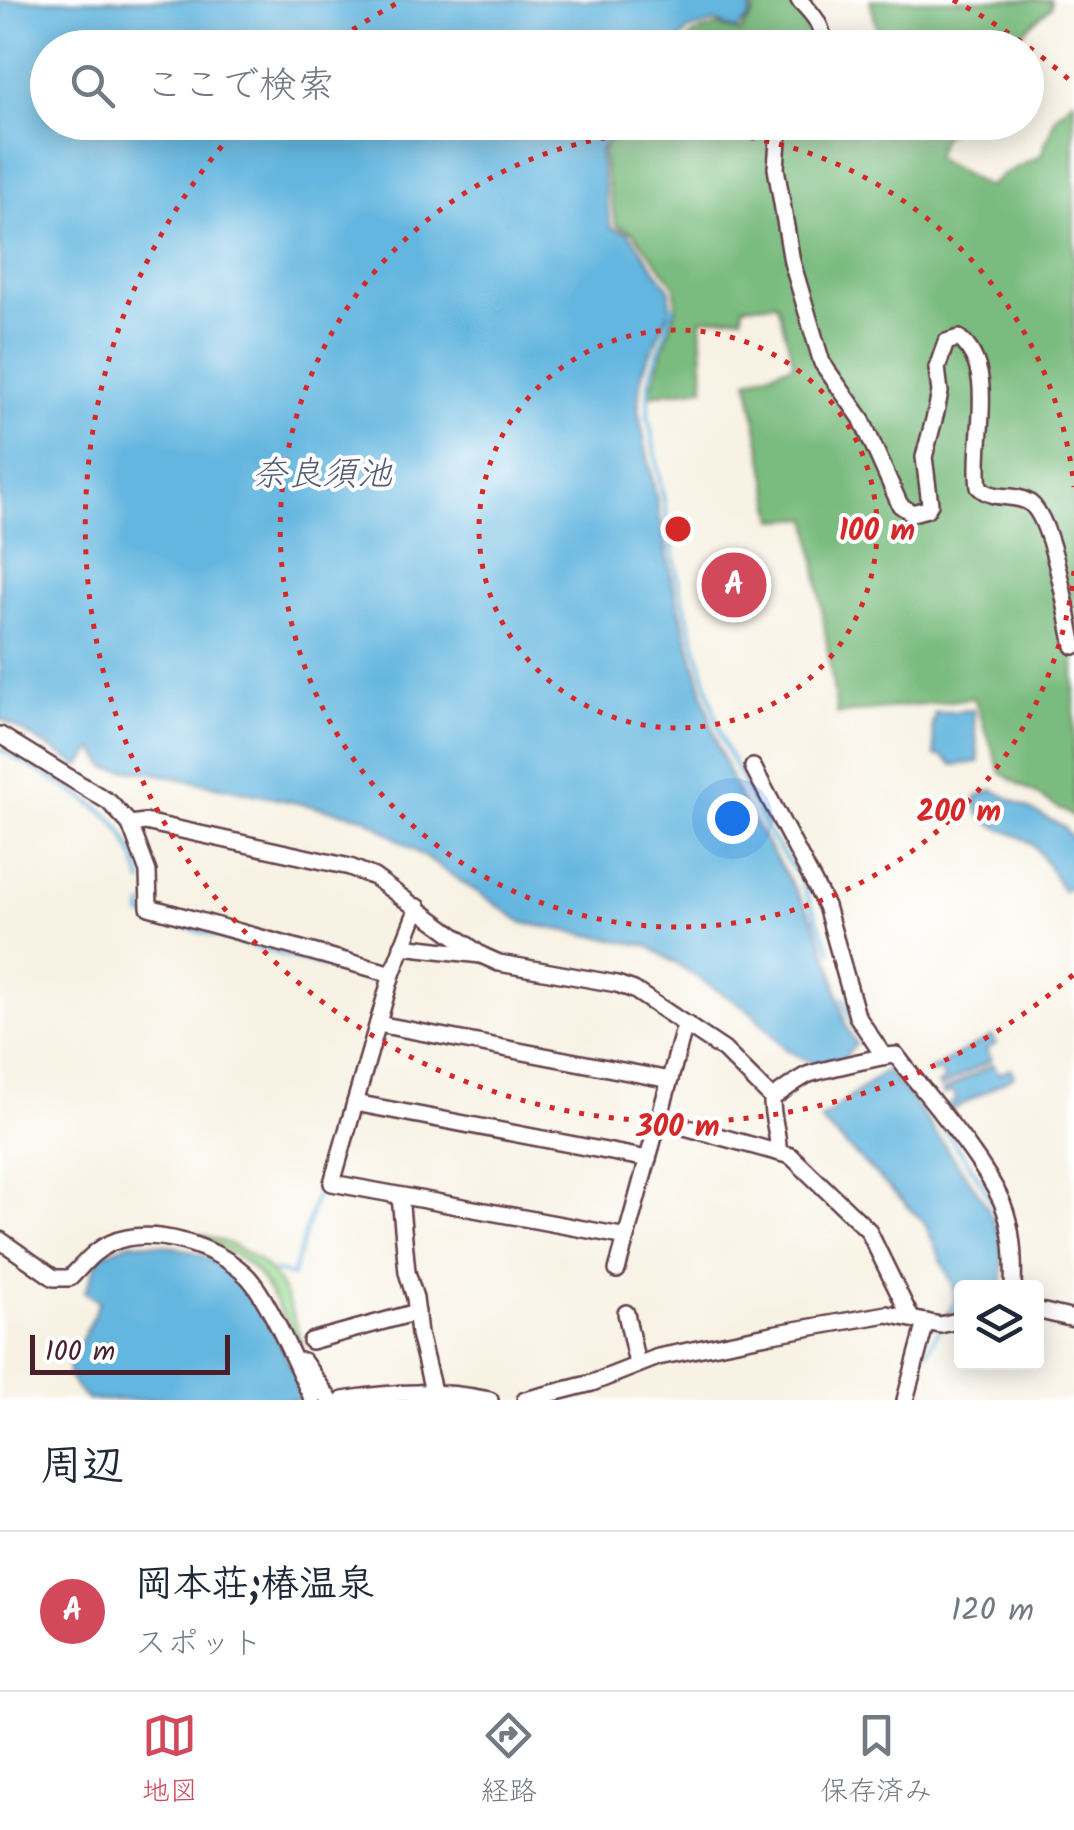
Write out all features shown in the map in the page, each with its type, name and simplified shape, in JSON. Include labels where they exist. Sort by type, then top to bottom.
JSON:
[{"type":"street","points":[[799,0],[815,16],[821,30]]},
{"type":"street","points":[[778,140],[776,168],[792,262],[822,363],[860,418],[900,505],[912,513],[927,509],[930,504],[924,457],[940,392],[937,368],[946,342],[959,338],[974,355],[982,386],[979,487],[994,496],[1028,501],[1038,511],[1051,542],[1074,646]]},
{"type":"street","points":[[0,735],[109,802],[130,824],[148,872],[149,907],[392,974]]},
{"type":"street","points":[[753,767],[826,906],[857,1016],[883,1055]]},
{"type":"street","points":[[130,824],[145,822],[350,867],[374,877],[481,955],[499,963],[634,990],[724,1050],[772,1098],[778,1151]]},
{"type":"street","points":[[418,907],[392,974],[332,1183],[627,1237]]},
{"type":"street","points":[[402,946],[481,955]]},
{"type":"street","points":[[378,1024],[670,1080]]},
{"type":"street","points":[[617,1270],[688,1025]]},
{"type":"street","points":[[772,1098],[804,1076],[896,1055],[981,1167],[1002,1202],[1010,1230],[1013,1280]]},
{"type":"street","points":[[355,1103],[648,1159]]},
{"type":"street","points":[[659,1120],[791,1156],[868,1230],[910,1316]]},
{"type":"street","points":[[400,1196],[407,1272],[434,1391]]},
{"type":"street","points":[[0,1240],[54,1278],[70,1278],[103,1247],[126,1237],[157,1236],[187,1242],[237,1268],[248,1278],[313,1400]]},
{"type":"street","points":[[311,1341],[417,1312]]},
{"type":"street","points":[[1044,1312],[1074,1319]]},
{"type":"street","points":[[626,1313],[637,1364]]},
{"type":"street","points":[[524,1400],[592,1384],[637,1364],[689,1350],[848,1320],[887,1314],[940,1324],[954,1321]]},
{"type":"street","points":[[905,1400],[926,1322]]},
{"type":"street","points":[[286,1345],[295,1350],[330,1400]]},
{"type":"street","points":[[343,1400],[393,1392],[434,1391],[490,1400]]},
{"type":"green space","points":[[754,0],[807,0],[816,30],[742,30],[754,13]]},
{"type":"green space","points":[[870,0],[1051,0],[1051,7],[1025,30],[878,30]]},
{"type":"green space","points":[[1074,99],[1074,817],[1001,773],[974,698],[837,714],[809,518],[775,520],[748,380],[794,364],[777,303],[743,306],[742,316],[701,319],[704,388],[649,395],[676,310],[675,286],[633,232],[616,225],[602,152],[609,140],[941,140],[935,158],[988,187],[1002,175],[1041,155],[1056,116]]},
{"type":"green space","points":[[161,1229],[209,1237],[256,1259],[282,1289],[304,1348],[259,1276],[244,1261],[210,1243]]},
{"type":"water","name":"奈良須池","points":[[0,0],[752,0],[750,17],[737,30],[716,22],[691,30],[30,30],[30,140],[606,140],[599,152],[611,228],[629,233],[670,290],[670,309],[642,373],[638,408],[675,591],[718,747],[741,801],[813,919],[831,965],[846,1027],[856,1044],[842,1060],[812,1063],[787,1050],[750,1011],[648,946],[524,923],[364,817],[149,772],[107,768],[94,749],[80,766],[0,718]]},
{"type":"water","points":[[973,710],[979,762],[953,765],[942,756],[935,756],[934,713]]},
{"type":"water","points":[[993,790],[1064,827],[1074,841],[1074,886],[1063,891],[1033,845],[980,815],[976,797]]},
{"type":"water","points":[[992,1036],[996,1044],[986,1050],[991,1060],[940,1088],[938,1084],[945,1080],[940,1071],[933,1074],[930,1070]]},
{"type":"water","points":[[993,1064],[999,1074],[1010,1068],[1014,1076],[952,1110],[949,1105],[957,1100],[952,1091],[944,1095],[942,1092]]},
{"type":"water","points":[[885,1071],[917,1106],[989,1210],[1001,1245],[1002,1280],[954,1280],[954,1288],[924,1222],[820,1120]]},
{"type":"water","points":[[130,1243],[169,1246],[200,1255],[225,1269],[262,1311],[307,1400],[87,1400],[69,1377],[69,1367],[100,1301],[85,1292],[100,1256]]},
{"type":"waterway","points":[[670,309],[674,306],[649,381],[648,414],[680,589],[723,742],[771,837],[799,877],[831,951]]},
{"type":"waterway","points":[[0,749],[106,814],[129,845],[142,882]]},
{"type":"waterway","points":[[143,906],[142,915],[376,981],[380,993]]},
{"type":"waterway","points":[[844,998],[855,1031],[872,1050]]},
{"type":"waterway","points":[[885,1063],[976,1173],[998,1221],[998,1237]]},
{"type":"waterway","points":[[275,1271],[292,1276],[336,1129],[343,1117]]},
{"type":"waterway","points":[[927,1351],[939,1330]]},
{"type":"place","name":"岡本荘;椿温泉","points":[[734,585]]}]
